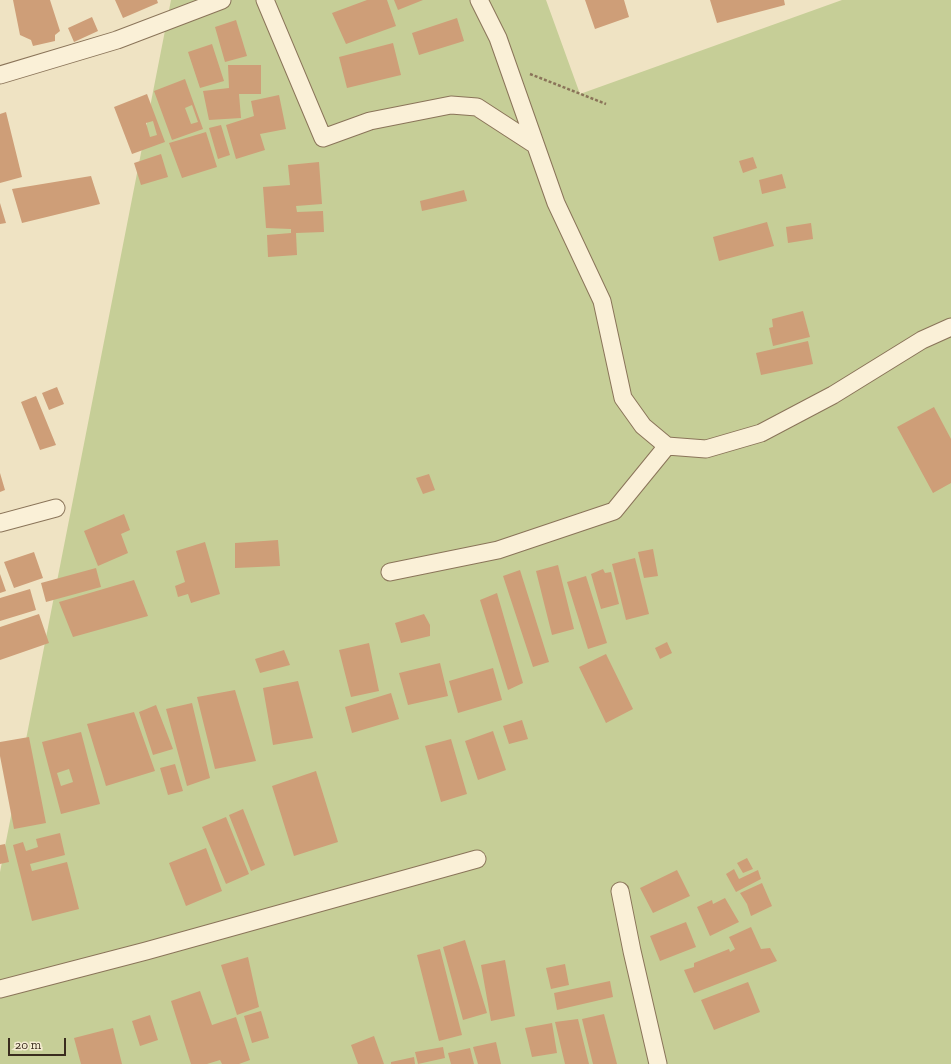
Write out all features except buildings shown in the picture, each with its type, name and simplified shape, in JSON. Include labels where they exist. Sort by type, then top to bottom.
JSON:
[{"type":"street","points":[[0,75],[118,40],[222,0]]},
{"type":"street","points":[[265,0],[323,138],[370,121],[452,105],[477,107],[534,144]]},
{"type":"street","points":[[479,0],[498,38],[556,203],[602,301],[623,398],[643,426],[667,446],[706,449],[761,433],[833,395],[922,340],[951,327]]},
{"type":"street","points":[[390,572],[498,550],[614,511],[667,446]]},
{"type":"street","points":[[0,523],[56,508]]},
{"type":"street","points":[[0,989],[146,951],[477,859]]},
{"type":"street","points":[[620,891],[658,1064]]},
{"type":"path","points":[[507,65],[606,104]]},
{"type":"green space","points":[[171,0],[546,0],[580,94],[842,0],[951,0],[951,1064],[0,1064],[0,872]]}]
